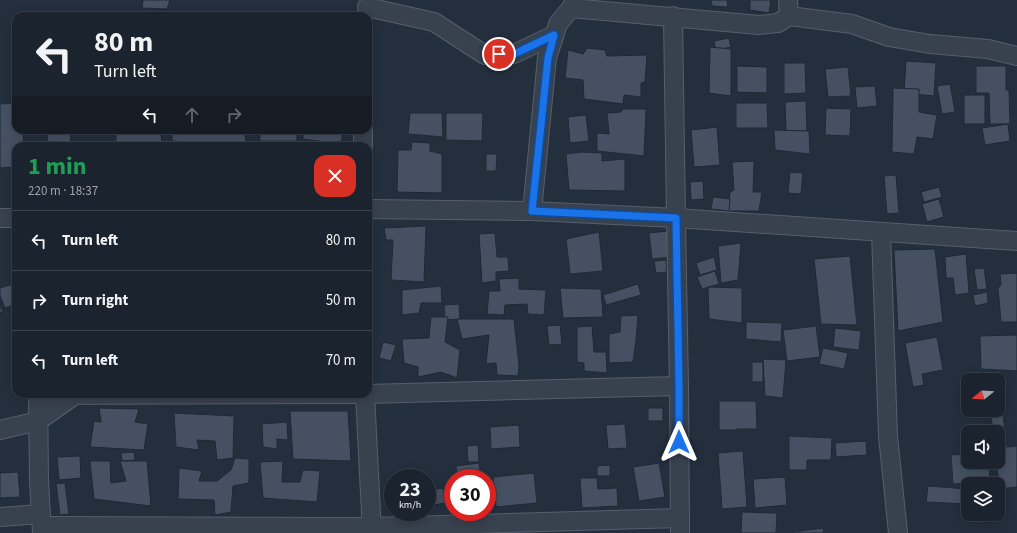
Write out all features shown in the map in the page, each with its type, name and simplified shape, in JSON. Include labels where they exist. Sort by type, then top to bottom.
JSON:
[{"type":"street","points":[[532,211],[548,58],[558,24],[573,4],[759,25],[778,23],[789,8],[852,24],[889,37],[930,44],[988,49],[1017,56]]},
{"type":"street","points":[[367,8],[434,22],[485,54],[514,54],[554,35]]},
{"type":"street","points":[[0,517],[42,524],[372,530],[680,526],[674,16]]},
{"type":"street","points":[[372,209],[532,211],[676,218],[1017,241]]},
{"type":"street","points":[[0,218],[12,218]]},
{"type":"street","points":[[881,232],[888,436],[898,533]]},
{"type":"street","points":[[372,394],[679,386]]},
{"type":"street","points":[[38,398],[39,480],[42,524]]},
{"type":"street","points":[[0,430],[38,421],[71,398]]},
{"type":"street","points":[[365,398],[372,530]]},
{"type":"building","points":[[143,0],[170,0],[167,9],[142,8]]},
{"type":"building","points":[[711,0],[727,0],[728,7],[712,6]]},
{"type":"building","points":[[750,0],[771,0],[769,13],[750,10]]},
{"type":"building","points":[[729,38],[731,47],[716,50],[714,41]]},
{"type":"building","points":[[710,47],[731,49],[731,96],[709,93]]},
{"type":"building","points":[[587,48],[605,50],[607,56],[647,55],[645,82],[641,83],[641,97],[624,95],[623,104],[584,99],[583,80],[565,78],[568,50],[583,54]]},
{"type":"building","points":[[906,61],[936,63],[934,96],[904,93]]},
{"type":"building","points":[[784,63],[805,63],[806,93],[784,94]]},
{"type":"building","points":[[737,66],[767,67],[767,93],[737,92]]},
{"type":"building","points":[[976,66],[1006,66],[1006,90],[1009,90],[1010,124],[990,124],[989,93],[976,93]]},
{"type":"building","points":[[848,67],[851,96],[828,97],[825,69]]},
{"type":"building","points":[[950,84],[955,112],[942,114],[937,86]]},
{"type":"building","points":[[875,86],[877,106],[857,108],[855,87]]},
{"type":"building","points":[[893,88],[919,89],[919,112],[937,115],[933,139],[917,137],[914,154],[892,152]]},
{"type":"building","points":[[964,95],[985,95],[985,124],[964,124]]},
{"type":"building","points":[[806,101],[807,131],[786,131],[785,102]]},
{"type":"building","points":[[12,103],[12,134],[23,134],[24,142],[12,142],[12,167],[0,168],[0,104]]},
{"type":"building","points":[[736,103],[767,103],[768,128],[736,128]]},
{"type":"building","points":[[826,108],[851,109],[850,136],[825,135]]},
{"type":"building","points":[[623,109],[646,109],[644,156],[597,151],[597,133],[609,134],[607,113],[621,112]]},
{"type":"building","points":[[410,113],[442,113],[443,137],[408,134]]},
{"type":"building","points":[[446,113],[483,113],[482,141],[446,140]]},
{"type":"building","points":[[586,115],[589,141],[570,143],[568,117]]},
{"type":"building","points":[[1008,124],[1010,141],[985,145],[982,128]]},
{"type":"building","points":[[717,127],[720,165],[694,167],[691,130]]},
{"type":"building","points":[[774,130],[809,131],[810,154],[775,150]]},
{"type":"building","points":[[48,134],[71,134],[70,142],[47,141]]},
{"type":"building","points":[[116,134],[161,134],[162,142],[116,142]]},
{"type":"building","points":[[172,134],[245,134],[246,142],[187,142],[172,141]]},
{"type":"building","points":[[259,134],[297,134],[297,141],[260,141]]},
{"type":"building","points":[[303,134],[342,134],[342,141],[326,142],[303,139]]},
{"type":"building","points":[[412,142],[430,143],[430,151],[442,154],[442,193],[397,192],[398,150],[411,150]]},
{"type":"building","points":[[581,152],[602,153],[602,161],[625,159],[625,191],[569,190],[566,154]]},
{"type":"building","points":[[486,154],[497,154],[496,171],[486,171]]},
{"type":"building","points":[[754,161],[753,192],[762,192],[759,211],[728,211],[730,192],[734,190],[732,162]]},
{"type":"building","points":[[790,172],[803,173],[801,194],[788,193]]},
{"type":"building","points":[[896,175],[899,213],[887,214],[884,176]]},
{"type":"building","points":[[703,181],[704,199],[691,200],[690,182]]},
{"type":"building","points":[[939,187],[942,197],[924,202],[921,192]]},
{"type":"building","points":[[713,197],[730,199],[729,211],[711,209]]},
{"type":"building","points":[[939,199],[944,217],[927,222],[922,204]]},
{"type":"building","points":[[426,226],[424,282],[391,280],[393,240],[386,240],[384,228]]},
{"type":"building","points":[[668,231],[671,257],[652,259],[649,233]]},
{"type":"building","points":[[599,232],[603,271],[570,274],[566,239]]},
{"type":"building","points":[[495,233],[497,257],[508,257],[509,271],[496,272],[496,281],[482,283],[479,234]]},
{"type":"building","points":[[741,243],[738,280],[721,283],[718,246]]},
{"type":"building","points":[[935,249],[943,322],[898,331],[894,250]]},
{"type":"building","points":[[966,254],[969,293],[955,295],[953,278],[946,278],[945,257]]},
{"type":"building","points":[[850,256],[857,325],[821,324],[814,259]]},
{"type":"building","points":[[714,257],[717,270],[700,275],[696,263]]},
{"type":"building","points":[[666,260],[667,272],[656,273],[654,261]]},
{"type":"building","points":[[984,268],[987,289],[977,290],[974,269]]},
{"type":"building","points":[[715,271],[719,284],[702,289],[697,277]]},
{"type":"building","points":[[1017,273],[1017,322],[1001,322],[998,288],[1001,285],[1000,274]]},
{"type":"building","points":[[519,278],[519,289],[546,290],[544,315],[528,314],[527,304],[505,305],[504,315],[487,314],[489,291],[500,291],[499,279]]},
{"type":"building","points":[[12,284],[12,305],[5,308],[0,295],[0,288]]},
{"type":"building","points":[[638,284],[641,295],[606,305],[603,295]]},
{"type":"building","points":[[441,286],[442,303],[421,303],[419,313],[402,315],[402,290]]},
{"type":"building","points":[[708,287],[742,288],[742,323],[709,319]]},
{"type":"building","points":[[560,288],[601,289],[603,317],[563,318]]},
{"type":"building","points":[[987,292],[988,303],[975,306],[973,295]]},
{"type":"building","points":[[0,303],[3,312],[0,313]]},
{"type":"building","points":[[459,304],[460,319],[445,320],[444,305]]},
{"type":"building","points":[[638,315],[633,362],[609,363],[609,334],[620,332],[621,316]]},
{"type":"building","points":[[431,317],[448,317],[445,342],[460,350],[457,378],[441,372],[418,377],[418,367],[404,363],[402,339],[429,338]]},
{"type":"building","points":[[457,319],[514,319],[519,366],[518,376],[497,375],[496,363],[486,364],[489,335],[462,339]]},
{"type":"building","points":[[746,322],[782,323],[781,342],[746,339]]},
{"type":"building","points":[[560,325],[562,344],[549,345],[547,326]]},
{"type":"building","points":[[592,326],[594,352],[606,352],[607,373],[584,371],[584,363],[577,362],[577,327]]},
{"type":"building","points":[[816,326],[820,357],[787,361],[783,330]]},
{"type":"building","points":[[835,328],[861,331],[859,350],[833,347]]},
{"type":"building","points":[[1017,335],[1017,371],[981,369],[980,336]]},
{"type":"building","points":[[937,337],[943,370],[922,374],[924,385],[913,387],[905,343]]},
{"type":"building","points":[[383,342],[396,345],[391,361],[379,358]]},
{"type":"building","points":[[823,348],[848,353],[844,369],[819,364]]},
{"type":"building","points":[[763,359],[786,360],[783,398],[765,396]]},
{"type":"building","points":[[752,362],[763,362],[763,382],[752,382]]},
{"type":"building","points":[[719,401],[756,401],[757,429],[719,430]]},
{"type":"building","points":[[99,408],[139,409],[135,422],[148,424],[144,450],[90,447],[94,421],[101,422]]},
{"type":"building","points":[[648,408],[663,408],[663,421],[648,421]]},
{"type":"building","points":[[290,411],[348,411],[351,461],[293,459]]},
{"type":"building","points":[[174,413],[234,416],[233,458],[217,460],[215,441],[197,440],[199,450],[176,447]]},
{"type":"building","points":[[991,417],[1003,417],[1004,425],[992,425]]},
{"type":"building","points":[[287,422],[288,440],[277,439],[277,449],[263,447],[262,424]]},
{"type":"building","points":[[625,424],[627,448],[608,449],[606,425]]},
{"type":"building","points":[[519,425],[520,447],[491,449],[490,427]]},
{"type":"building","points":[[1005,431],[1007,447],[1017,446],[1017,487],[1005,488],[1005,477],[998,477],[997,469],[1005,469]]},
{"type":"building","points":[[789,436],[832,438],[831,460],[807,460],[807,470],[789,470]]},
{"type":"building","points":[[866,441],[867,455],[836,457],[835,443]]},
{"type":"building","points":[[478,445],[479,462],[468,462],[467,446]]},
{"type":"building","points":[[743,451],[747,507],[722,509],[718,453]]},
{"type":"building","points":[[134,452],[135,460],[122,461],[121,453]]},
{"type":"building","points":[[961,454],[961,469],[989,469],[990,477],[961,477],[961,483],[953,484],[951,455]]},
{"type":"building","points":[[80,456],[81,478],[59,480],[57,457]]},
{"type":"building","points":[[235,458],[249,459],[249,483],[233,486],[231,512],[215,515],[214,500],[178,499],[179,468],[202,471],[199,481],[217,481],[231,470]]},
{"type":"building","points":[[90,461],[110,461],[111,483],[126,481],[120,461],[147,461],[151,506],[94,499]]},
{"type":"building","points":[[283,461],[282,482],[300,482],[303,470],[320,471],[317,502],[263,498],[260,462]]},
{"type":"building","points":[[479,463],[480,469],[456,469],[456,466]]},
{"type":"building","points":[[659,463],[665,497],[639,501],[633,467]]},
{"type":"building","points":[[610,465],[610,476],[597,476],[597,466]]},
{"type":"building","points":[[18,472],[20,497],[0,498],[0,473]]},
{"type":"building","points":[[534,473],[537,503],[496,507],[496,477]]},
{"type":"building","points":[[785,477],[787,505],[755,508],[753,479]]},
{"type":"building","points":[[580,478],[597,478],[598,489],[617,488],[618,506],[582,508]]},
{"type":"building","points":[[65,483],[69,514],[60,515],[56,484]]},
{"type":"building","points":[[928,486],[961,489],[961,504],[926,502]]},
{"type":"building","points":[[443,488],[444,503],[436,505],[436,489]]},
{"type":"building","points":[[742,512],[777,513],[776,533],[741,533]]},
{"type":"building","points":[[979,521],[998,522],[979,523]]},
{"type":"building","points":[[823,528],[824,533],[793,533],[793,532]]},
{"type":"route","points":[[499,54],[514,54],[554,35],[548,58],[532,211],[676,218],[679,442]]}]
